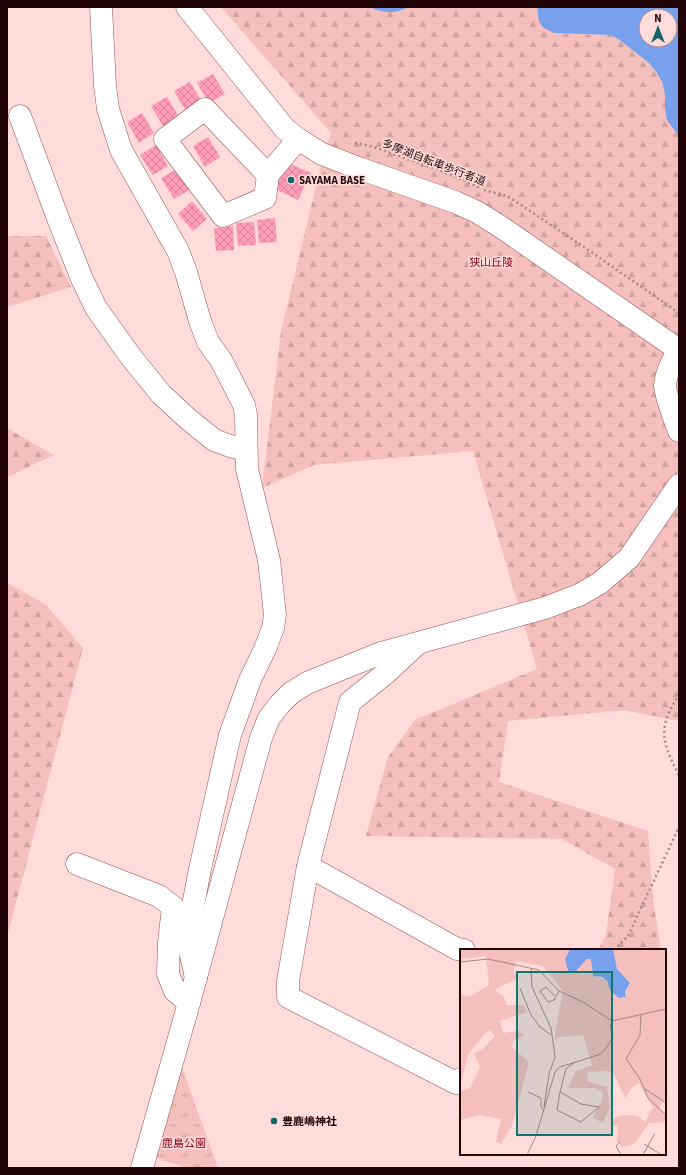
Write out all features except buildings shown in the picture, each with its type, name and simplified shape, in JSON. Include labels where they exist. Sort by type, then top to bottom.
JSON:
[{"type":"street","points":[[101,7],[105,86],[108,109],[121,150],[178,251],[186,272],[200,322],[208,342],[221,360],[244,405],[246,415],[247,469],[269,560],[275,615],[273,628],[250,680],[230,735],[200,869],[187,936],[196,978]]},
{"type":"street","points":[[187,7],[285,129],[298,139],[322,154],[376,175],[455,202],[477,212],[679,350],[667,373],[665,387],[679,431]]},
{"type":"street","points":[[268,175],[205,109],[165,138],[223,216],[265,198],[268,175],[298,139]]},
{"type":"street","points":[[20,116],[59,221],[82,279],[96,308],[131,357],[161,394],[214,440],[246,450]]},
{"type":"street","points":[[142,1168],[196,978],[261,738],[269,718],[280,704],[291,693],[307,683],[381,653],[544,608],[579,595],[600,583],[629,558],[679,485]]},
{"type":"street","points":[[419,643],[386,673],[350,702],[346,711],[308,866],[288,981],[288,997],[456,1083],[460,1081]]},
{"type":"street","points":[[76,864],[159,896],[173,907],[168,974],[175,991],[189,1003]]},
{"type":"street","points":[[308,866],[460,949]]},
{"type":"path","name":"多摩湖自転車歩行者道","points":[[348,142],[367,145],[459,178],[485,191],[506,196],[584,247],[679,313]]},
{"type":"path","points":[[679,694],[667,717],[664,734],[666,748],[679,776]]},
{"type":"path","points":[[615,949],[628,936],[679,827]]},
{"type":"green space","name":"狭山丘陵","points":[[221,7],[371,7],[387,11],[399,11],[409,7],[537,7],[537,11],[554,33],[611,35],[621,41],[649,63],[663,84],[665,109],[671,126],[679,135],[679,721],[624,710],[508,721],[499,782],[648,831],[653,900],[661,949],[599,949],[606,935],[615,869],[562,839],[366,836],[388,757],[415,720],[537,669],[473,451],[314,465],[262,488],[281,332],[321,165],[331,133]]},
{"type":"green space","points":[[7,236],[46,236],[71,287],[7,307]]},
{"type":"green space","points":[[7,428],[54,455],[7,477]]},
{"type":"green space","points":[[7,583],[45,604],[83,648],[7,937]]},
{"type":"green space","name":"鹿島公園","points":[[181,1065],[218,1168],[187,1168],[156,1158]]},
{"type":"water","points":[[371,7],[409,7],[396,12],[388,12],[380,11]]},
{"type":"water","points":[[537,7],[679,7],[679,135],[667,120],[663,84],[649,63],[611,35],[554,33],[544,28],[539,22]]},
{"type":"place","name":"SAYAMA BASE","points":[[291,180]]},
{"type":"place","name":"豊鹿嶋神社","points":[[274,1121]]}]
